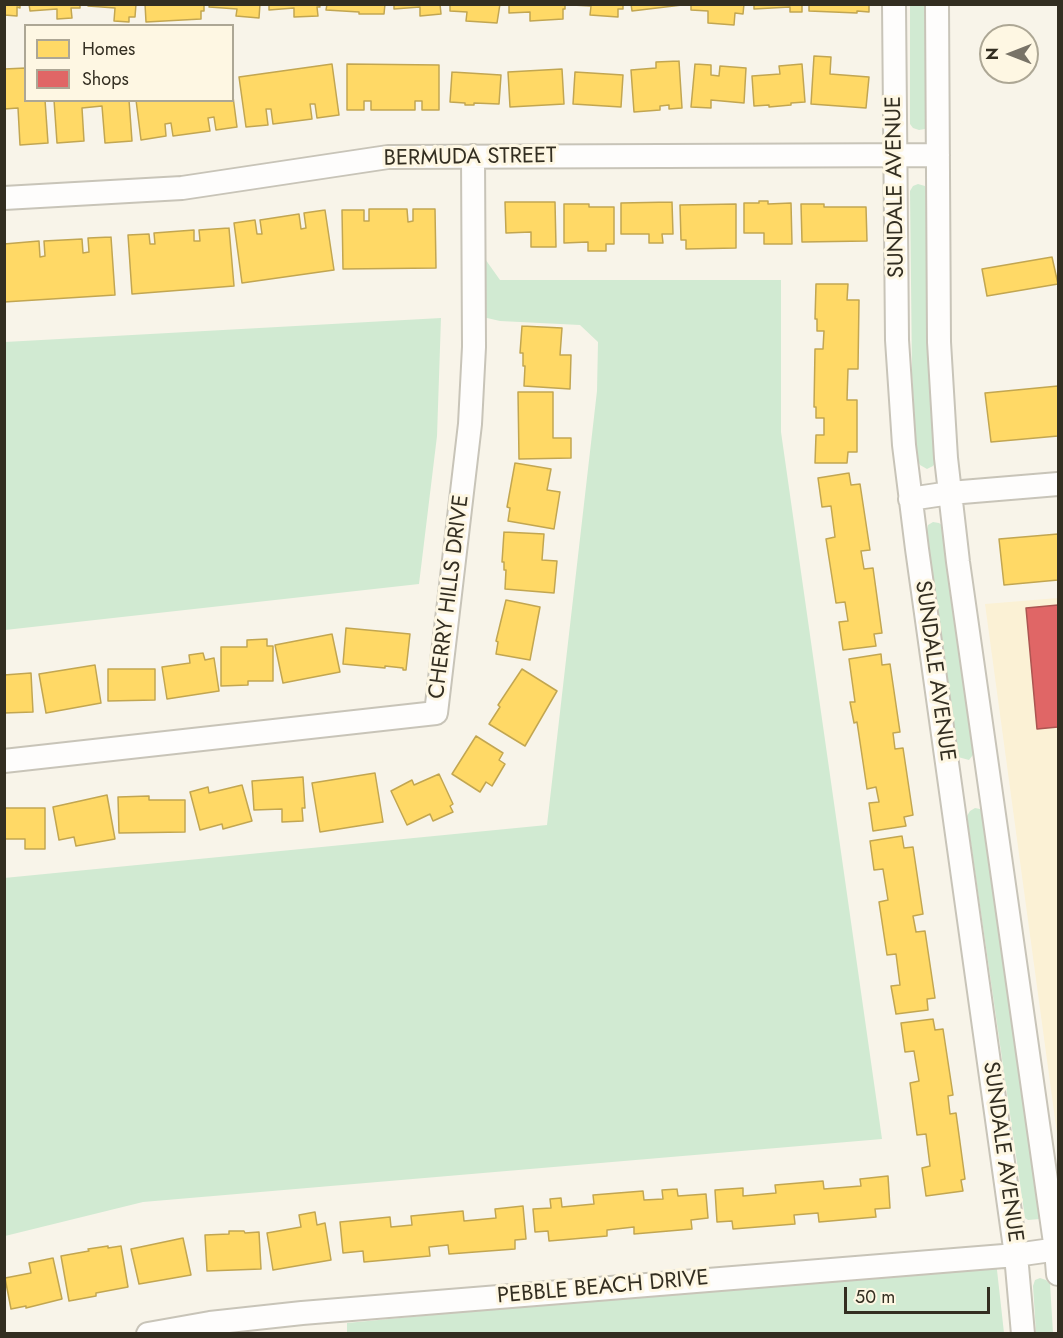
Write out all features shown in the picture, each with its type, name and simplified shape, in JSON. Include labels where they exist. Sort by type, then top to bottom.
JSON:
[{"type":"street","name":"SUNDALE AVENUE","points":[[894,4],[897,340],[904,446],[1016,1255],[1023,1334]]},
{"type":"street","name":"SUNDALE AVENUE","points":[[937,4],[939,353],[950,493],[1059,1274]]},
{"type":"street","name":"BERMUDA STREET","points":[[4,198],[182,188],[388,157],[938,155]]},
{"type":"street","name":"CHERRY HILLS DRIVE","points":[[4,761],[436,713],[470,424],[474,347],[473,156]]},
{"type":"street","points":[[910,499],[950,493],[1059,484]]},
{"type":"street","name":"PEBBLE BEACH DRIVE","points":[[148,1334],[210,1323],[302,1313],[1057,1250]]},
{"type":"shaded area","points":[[1058,598],[1058,1141],[985,604]]},
{"type":"green space","points":[[910,5],[928,5],[929,123],[925,129],[919,130],[910,124]]},
{"type":"green space","points":[[918,184],[925,186],[928,192],[928,322],[936,462],[927,469],[920,465],[917,459],[912,375],[910,191]]},
{"type":"green space","points":[[473,242],[500,280],[781,280],[781,432],[882,1139],[143,1202],[5,1236],[4,878],[547,825],[597,391],[598,342],[580,325],[500,321],[474,315]]},
{"type":"green space","points":[[441,318],[437,436],[419,584],[5,630],[5,342]]},
{"type":"green space","points":[[933,522],[943,526],[976,751],[969,760],[958,757],[927,530],[928,525]]},
{"type":"green space","points":[[975,808],[984,813],[1043,1216],[1040,1219],[1025,1218],[967,816]]},
{"type":"green space","points":[[996,1261],[1004,1333],[347,1334],[347,1323]]},
{"type":"green space","points":[[1040,1278],[1050,1284],[1053,1333],[1036,1333],[1033,1286],[1035,1280]]},
{"type":"building: Homes","points":[[4,4],[20,4],[20,8],[17,7],[17,16],[4,15]]},
{"type":"building: Homes","points":[[29,4],[80,4],[80,8],[71,8],[72,18],[57,19],[57,9],[30,11]]},
{"type":"building: Homes","points":[[88,4],[136,4],[135,17],[129,17],[129,22],[114,21],[115,8],[88,6]]},
{"type":"building: Homes","points":[[145,4],[204,4],[204,11],[201,11],[201,19],[146,22]]},
{"type":"building: Homes","points":[[210,4],[260,4],[259,18],[236,16],[237,9],[209,7]]},
{"type":"building: Homes","points":[[269,4],[319,4],[320,7],[317,7],[318,16],[294,17],[294,8],[269,10]]},
{"type":"building: Homes","points":[[327,4],[385,4],[384,14],[359,14],[359,12],[326,10]]},
{"type":"building: Homes","points":[[394,4],[440,4],[441,14],[420,16],[420,7],[394,9]]},
{"type":"building: Homes","points":[[450,4],[500,4],[497,23],[466,21],[467,12],[450,11]]},
{"type":"building: Homes","points":[[509,4],[565,4],[565,9],[563,9],[563,19],[530,21],[530,12],[509,13]]},
{"type":"building: Homes","points":[[623,4],[623,9],[618,9],[618,17],[590,15],[591,6],[572,5]]},
{"type":"building: Homes","points":[[631,4],[682,4],[682,5],[632,11]]},
{"type":"building: Homes","points":[[691,4],[744,4],[743,14],[735,13],[734,25],[708,23],[708,11],[691,10]]},
{"type":"building: Homes","points":[[754,4],[802,4],[802,12],[790,12],[790,7],[754,9]]},
{"type":"building: Homes","points":[[809,4],[869,4],[869,12],[809,11]]},
{"type":"building: Homes","points":[[814,56],[831,57],[830,74],[869,77],[866,108],[811,104]]},
{"type":"building: Homes","points":[[679,61],[682,108],[669,109],[669,105],[660,106],[660,110],[634,112],[631,70],[656,68],[656,62]]},
{"type":"building: Homes","points":[[332,64],[339,115],[317,118],[315,104],[310,104],[312,119],[273,124],[271,109],[266,109],[268,125],[246,127],[239,77]]},
{"type":"building: Homes","points":[[347,64],[439,65],[439,110],[422,110],[422,101],[415,101],[415,110],[371,110],[371,101],[364,101],[364,110],[347,110]]},
{"type":"building: Homes","points":[[695,64],[711,65],[711,75],[719,76],[720,66],[746,68],[744,103],[711,100],[711,108],[691,107]]},
{"type":"building: Homes","points":[[802,64],[805,102],[769,107],[769,105],[754,106],[752,76],[780,74],[779,66]]},
{"type":"building: Homes","points":[[24,68],[24,102],[45,102],[48,143],[20,145],[18,108],[4,109],[4,69]]},
{"type":"building: Homes","points":[[562,69],[564,104],[510,107],[508,72]]},
{"type":"building: Homes","points":[[452,72],[501,75],[499,104],[465,105],[465,103],[450,102]]},
{"type":"building: Homes","points":[[575,72],[623,75],[621,107],[573,104]]},
{"type":"building: Homes","points":[[54,102],[129,102],[132,141],[105,143],[102,106],[82,108],[84,141],[57,143]]},
{"type":"building: Homes","points":[[136,102],[234,102],[237,127],[216,130],[214,117],[208,118],[210,131],[173,136],[171,123],[165,124],[166,136],[141,140]]},
{"type":"building: Homes","points":[[759,201],[768,201],[768,204],[791,203],[792,244],[764,244],[764,233],[744,233],[744,203],[759,203]]},
{"type":"building: Homes","points":[[505,202],[555,202],[556,247],[531,247],[531,232],[506,233]]},
{"type":"building: Homes","points":[[672,202],[673,234],[662,234],[663,243],[649,243],[649,234],[621,234],[621,203]]},
{"type":"building: Homes","points":[[564,204],[614,207],[614,244],[606,244],[606,251],[588,251],[588,242],[564,243]]},
{"type":"building: Homes","points":[[736,204],[736,248],[686,249],[686,240],[681,240],[680,205]]},
{"type":"building: Homes","points":[[801,204],[824,204],[824,207],[866,207],[867,241],[802,242]]},
{"type":"building: Homes","points":[[369,209],[407,209],[408,222],[413,221],[413,209],[435,209],[436,268],[343,269],[342,210],[364,210],[364,221],[369,221]]},
{"type":"building: Homes","points":[[325,210],[334,270],[242,283],[234,223],[255,220],[257,234],[262,234],[260,220],[299,214],[301,229],[306,228],[304,213]]},
{"type":"building: Homes","points":[[229,228],[234,286],[132,294],[128,235],[149,234],[150,244],[155,244],[154,233],[194,230],[194,241],[200,241],[199,230]]},
{"type":"building: Homes","points":[[111,237],[115,295],[4,302],[4,244],[39,241],[40,257],[45,256],[44,241],[82,239],[83,253],[89,252],[88,238]]},
{"type":"building: Homes","points":[[1052,257],[1058,284],[987,296],[982,269]]},
{"type":"building: Homes","points":[[816,284],[848,284],[847,300],[859,300],[858,369],[848,369],[847,400],[857,400],[857,452],[848,452],[847,463],[815,463],[816,435],[824,435],[824,418],[816,418],[816,407],[814,407],[815,349],[823,349],[824,331],[817,331]]},
{"type":"building: Homes","points":[[522,326],[562,328],[560,355],[571,355],[570,389],[524,386],[525,366],[523,366],[523,353],[520,353]]},
{"type":"building: Homes","points":[[1058,386],[1058,436],[991,442],[985,393]]},
{"type":"building: Homes","points":[[518,392],[553,392],[553,438],[571,438],[571,458],[519,459]]},
{"type":"building: Homes","points":[[515,463],[551,469],[547,490],[560,492],[554,529],[508,521],[510,508],[507,507]]},
{"type":"building: Homes","points":[[849,473],[851,485],[860,484],[870,550],[861,551],[864,569],[873,568],[882,633],[874,634],[876,646],[843,650],[839,622],[848,621],[845,602],[836,603],[826,539],[835,537],[831,506],[822,507],[818,478]]},
{"type":"building: Homes","points":[[504,532],[544,534],[542,560],[557,561],[554,593],[505,589],[506,570],[502,562]]},
{"type":"building: Homes","points":[[1058,534],[1058,580],[1004,585],[999,539]]},
{"type":"building: Homes","points":[[506,600],[540,607],[530,660],[496,654],[498,642],[496,641]]},
{"type":"building: Homes","points":[[346,628],[410,634],[406,670],[385,666],[385,668],[343,664]]},
{"type":"building: Homes","points":[[332,634],[340,672],[283,683],[275,645]]},
{"type":"building: Homes","points":[[267,639],[267,646],[273,646],[273,681],[248,681],[248,685],[221,686],[221,647],[247,647],[247,640]]},
{"type":"building: Homes","points":[[203,653],[205,660],[214,658],[219,691],[167,699],[162,667],[190,663],[189,655]]},
{"type":"building: Homes","points":[[881,654],[882,665],[890,664],[900,732],[893,733],[895,749],[903,748],[913,815],[904,817],[906,826],[873,831],[869,803],[879,802],[876,787],[867,789],[857,722],[854,723],[850,702],[855,702],[849,659]]},
{"type":"building: Homes","points":[[95,665],[101,703],[46,713],[39,674]]},
{"type":"building: Homes","points":[[108,669],[155,669],[155,700],[108,701]]},
{"type":"building: Homes","points":[[522,669],[557,691],[525,746],[489,724],[500,707],[498,705]]},
{"type":"building: Homes","points":[[31,673],[33,712],[4,713],[4,675]]},
{"type":"building: Homes","points":[[476,736],[503,753],[499,760],[505,764],[492,786],[486,782],[480,792],[452,774]]},
{"type":"building: Homes","points":[[375,773],[383,822],[320,832],[312,783]]},
{"type":"building: Homes","points":[[439,774],[453,804],[450,806],[453,812],[433,821],[430,814],[407,825],[391,791],[412,780],[414,785]]},
{"type":"building: Homes","points":[[303,777],[305,808],[302,808],[303,821],[282,822],[282,809],[254,810],[252,781]]},
{"type":"building: Homes","points":[[242,785],[252,821],[223,829],[222,824],[200,830],[190,792],[208,787],[209,793]]},
{"type":"building: Homes","points":[[107,795],[115,839],[76,846],[74,837],[59,840],[53,807]]},
{"type":"building: Homes","points":[[149,796],[149,800],[185,800],[185,832],[119,833],[118,797]]},
{"type":"building: Homes","points":[[4,808],[45,808],[45,849],[25,849],[25,839],[4,839]]},
{"type":"building: Homes","points":[[902,836],[904,848],[913,847],[923,914],[913,916],[916,932],[925,931],[935,998],[927,999],[928,1010],[896,1014],[891,986],[900,985],[896,954],[887,955],[879,902],[888,900],[883,869],[874,870],[870,841]]},
{"type":"building: Homes","points":[[933,1019],[935,1030],[943,1029],[953,1095],[948,1096],[950,1114],[956,1113],[965,1179],[961,1180],[963,1191],[926,1196],[922,1168],[930,1166],[926,1134],[917,1135],[910,1083],[919,1081],[914,1051],[905,1052],[901,1023]]},
{"type":"building: Homes","points":[[888,1176],[890,1208],[875,1209],[876,1217],[819,1222],[818,1213],[794,1215],[795,1224],[733,1229],[732,1221],[717,1222],[715,1190],[743,1188],[743,1196],[776,1193],[775,1185],[823,1181],[824,1189],[861,1186],[860,1179]]},
{"type":"building: Homes","points":[[677,1189],[678,1196],[706,1194],[708,1218],[691,1220],[692,1229],[634,1234],[634,1227],[607,1230],[607,1236],[549,1241],[548,1231],[535,1232],[533,1209],[551,1208],[550,1199],[561,1198],[562,1207],[594,1204],[593,1195],[643,1191],[644,1200],[663,1199],[662,1190]]},
{"type":"building: Homes","points":[[523,1206],[526,1239],[515,1240],[515,1249],[449,1254],[448,1245],[429,1247],[430,1256],[364,1262],[363,1251],[343,1253],[340,1222],[390,1217],[391,1227],[412,1225],[411,1216],[463,1211],[464,1221],[496,1218],[495,1209]]},
{"type":"building: Homes","points":[[315,1212],[317,1225],[325,1223],[331,1260],[273,1270],[267,1233],[301,1227],[299,1215]]},
{"type":"building: Homes","points":[[229,1231],[259,1232],[261,1269],[207,1271],[205,1235],[229,1234]]},
{"type":"building: Homes","points":[[183,1238],[191,1275],[139,1284],[131,1249]]},
{"type":"building: Homes","points":[[108,1246],[108,1248],[121,1246],[128,1287],[69,1301],[61,1256]]},
{"type":"building: Homes","points":[[53,1258],[62,1299],[26,1308],[26,1306],[11,1309],[5,1278],[31,1273],[29,1263]]},
{"type":"building: Shops","points":[[1058,605],[1058,727],[1037,729],[1026,608]]}]
